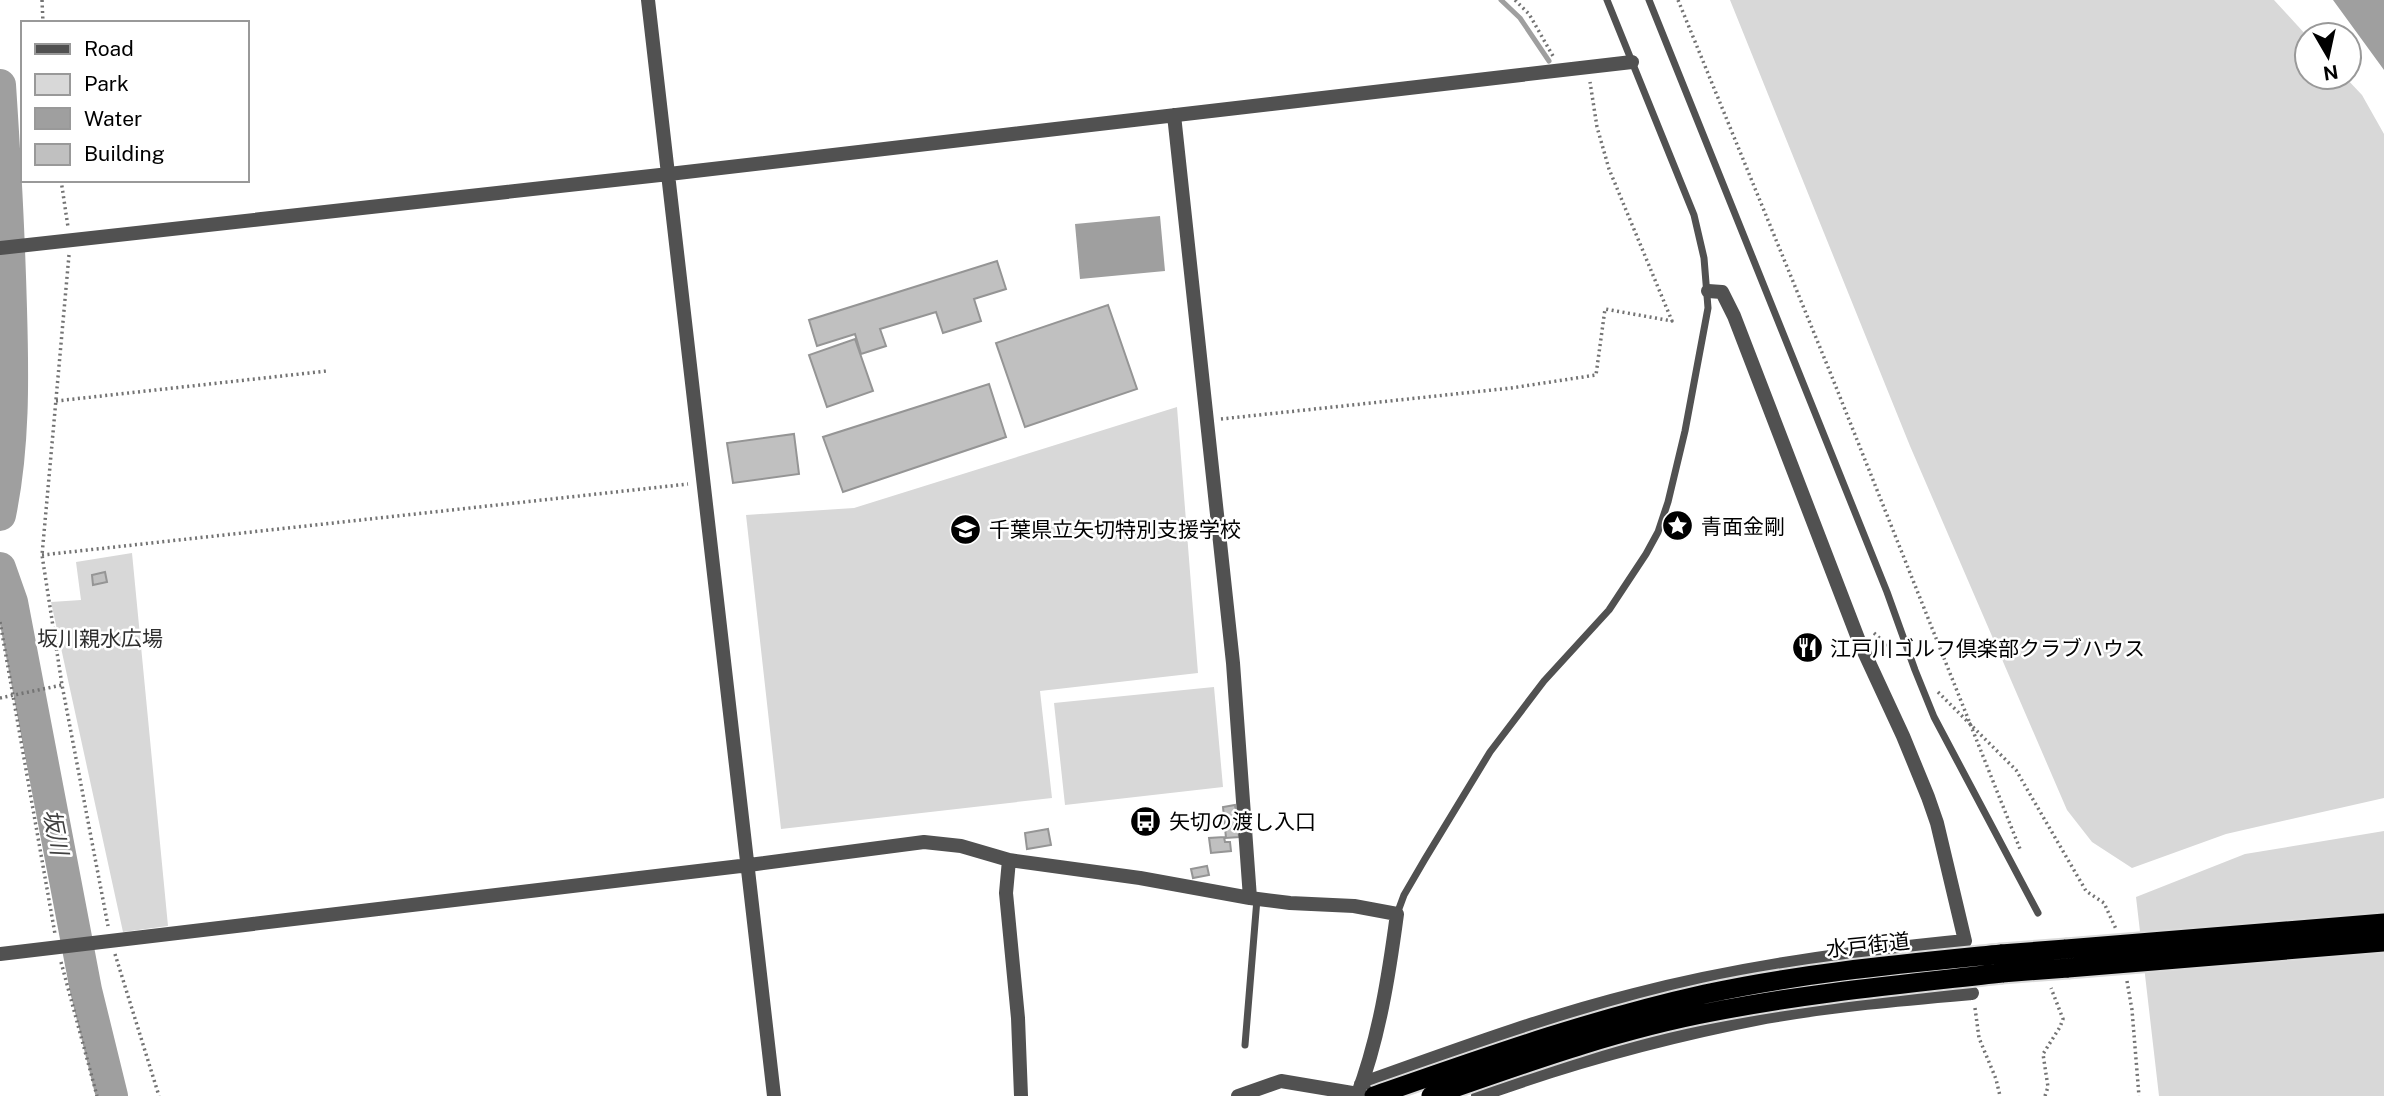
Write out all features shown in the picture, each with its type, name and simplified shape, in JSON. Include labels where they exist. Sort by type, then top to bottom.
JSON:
[{"type":"highway","name":"水戸街道","points":[[2067,958],[2384,923]]},
{"type":"highway","name":"水戸街道","points":[[1363,1092],[1584,1026],[1705,994],[1833,971],[2384,942]]},
{"type":"highway","name":"水戸街道","points":[[1431,1096],[1590,1042],[1710,1012],[2001,963]]},
{"type":"street","points":[[648,0],[775,1096]]},
{"type":"street","points":[[0,248],[668,174],[1632,62]]},
{"type":"street","points":[[1174,115],[1233,663],[1253,898]]},
{"type":"street","points":[[1238,1096],[1281,1081],[1363,1092],[1506,1033],[1634,995],[1764,966],[1882,949],[1965,941],[1937,822],[1928,797],[1859,641],[1734,316],[1721,292],[1708,291]]},
{"type":"street","points":[[0,954],[923,842],[961,846],[1009,860],[1140,878],[1253,898],[1354,906],[1397,914],[1390,963],[1363,1092]]},
{"type":"street","points":[[1009,860],[1006,893],[1018,1018],[1021,1096]]},
{"type":"street","points":[[1478,1096],[1538,1074],[1684,1034],[1768,1017],[1894,999],[1972,993]]},
{"type":"lane","points":[[1397,914],[1404,895],[1490,752],[1544,681],[1609,610],[1658,532],[1685,431],[1705,330],[1708,291],[1704,258],[1694,215],[1607,0]]},
{"type":"lane","points":[[1649,0],[1887,592],[1914,670],[1934,717],[2038,913]]},
{"type":"lane","points":[[1245,1045],[1253,898]]},
{"type":"path","points":[[42,0],[43,21]]},
{"type":"path","points":[[1515,0],[1529,14],[1560,69]]},
{"type":"path","points":[[1678,0],[1830,372],[2021,853]]},
{"type":"path","points":[[1207,421],[1511,388],[1596,375],[1605,309],[1672,321],[1609,169],[1597,127],[1587,66]]},
{"type":"path","points":[[61,182],[70,241],[42,555],[62,685],[111,940],[159,1096]]},
{"type":"path","points":[[56,401],[327,371]]},
{"type":"path","points":[[42,555],[704,482]]},
{"type":"path","points":[[0,622],[62,946],[97,1096]]},
{"type":"path","points":[[0,698],[62,685]]},
{"type":"path","points":[[1967,719],[2016,771],[2086,891],[2104,903],[2116,926],[2118,938]]},
{"type":"path","points":[[2125,974],[2132,1010],[2139,1096]]},
{"type":"path","points":[[2045,1096],[2048,1087],[2043,1054],[2063,1019],[2050,982]]},
{"type":"path","points":[[1972,993],[1979,1038],[2000,1096]]},
{"type":"green space","points":[[1730,0],[2274,0],[2293,21],[2293,91],[2358,91],[2384,134],[2384,798],[2226,834],[2132,868],[2092,842],[2067,810],[1910,446]]},
{"type":"green space","points":[[1177,407],[1198,673],[1040,691],[1052,798],[781,829],[746,515],[854,508]]},
{"type":"green space","name":"坂川親水広場","points":[[132,553],[168,926],[123,932],[51,602],[81,600],[76,562]]},
{"type":"green space","points":[[1214,687],[1223,787],[1065,805],[1054,703]]},
{"type":"green space","points":[[2384,831],[2384,1096],[2159,1096],[2136,897],[2245,854]]},
{"type":"water","points":[[2333,0],[2384,0],[2384,70],[2363,41],[2363,21],[2348,21]]},
{"type":"water","points":[[1160,216],[1165,271],[1080,279],[1075,224]]},
{"type":"building","points":[[997,261],[1006,289],[974,299],[981,321],[943,333],[936,312],[880,329],[886,346],[861,354],[855,334],[817,346],[809,320]]},
{"type":"building","points":[[1108,305],[1137,389],[1025,427],[996,343]]},
{"type":"building","points":[[855,339],[873,391],[827,407],[809,355]]},
{"type":"building","points":[[989,384],[1006,437],[843,492],[823,437]]},
{"type":"building","points":[[794,434],[799,474],[733,483],[727,443]]},
{"type":"building","points":[[105,572],[107,582],[93,585],[92,575]]},
{"type":"building","points":[[1235,805],[1239,837],[1226,838],[1223,807]]},
{"type":"building","points":[[1048,829],[1051,845],[1027,849],[1025,833]]},
{"type":"building","points":[[1224,837],[1225,842],[1230,842],[1231,851],[1211,853],[1209,838]]},
{"type":"building","points":[[1207,866],[1209,875],[1193,878],[1191,869]]},
{"type":"waterway","points":[[1501,0],[1520,18],[1549,61]]},
{"type":"waterway","name":"坂川","points":[[0,85],[12,361],[8,464],[0,515]]},
{"type":"waterway","name":"坂川","points":[[0,568],[12,602],[86,990],[112,1096]]},
{"type":"place","name":"青面金剛","points":[[1678,526]]},
{"type":"place","name":"千葉県立矢切特別支援学校","points":[[966,529]]},
{"type":"place","name":"江戸川ゴルフ倶楽部クラブハウス","points":[[1807,648]]},
{"type":"place","name":"矢切の渡し入口","points":[[1146,821]]}]
